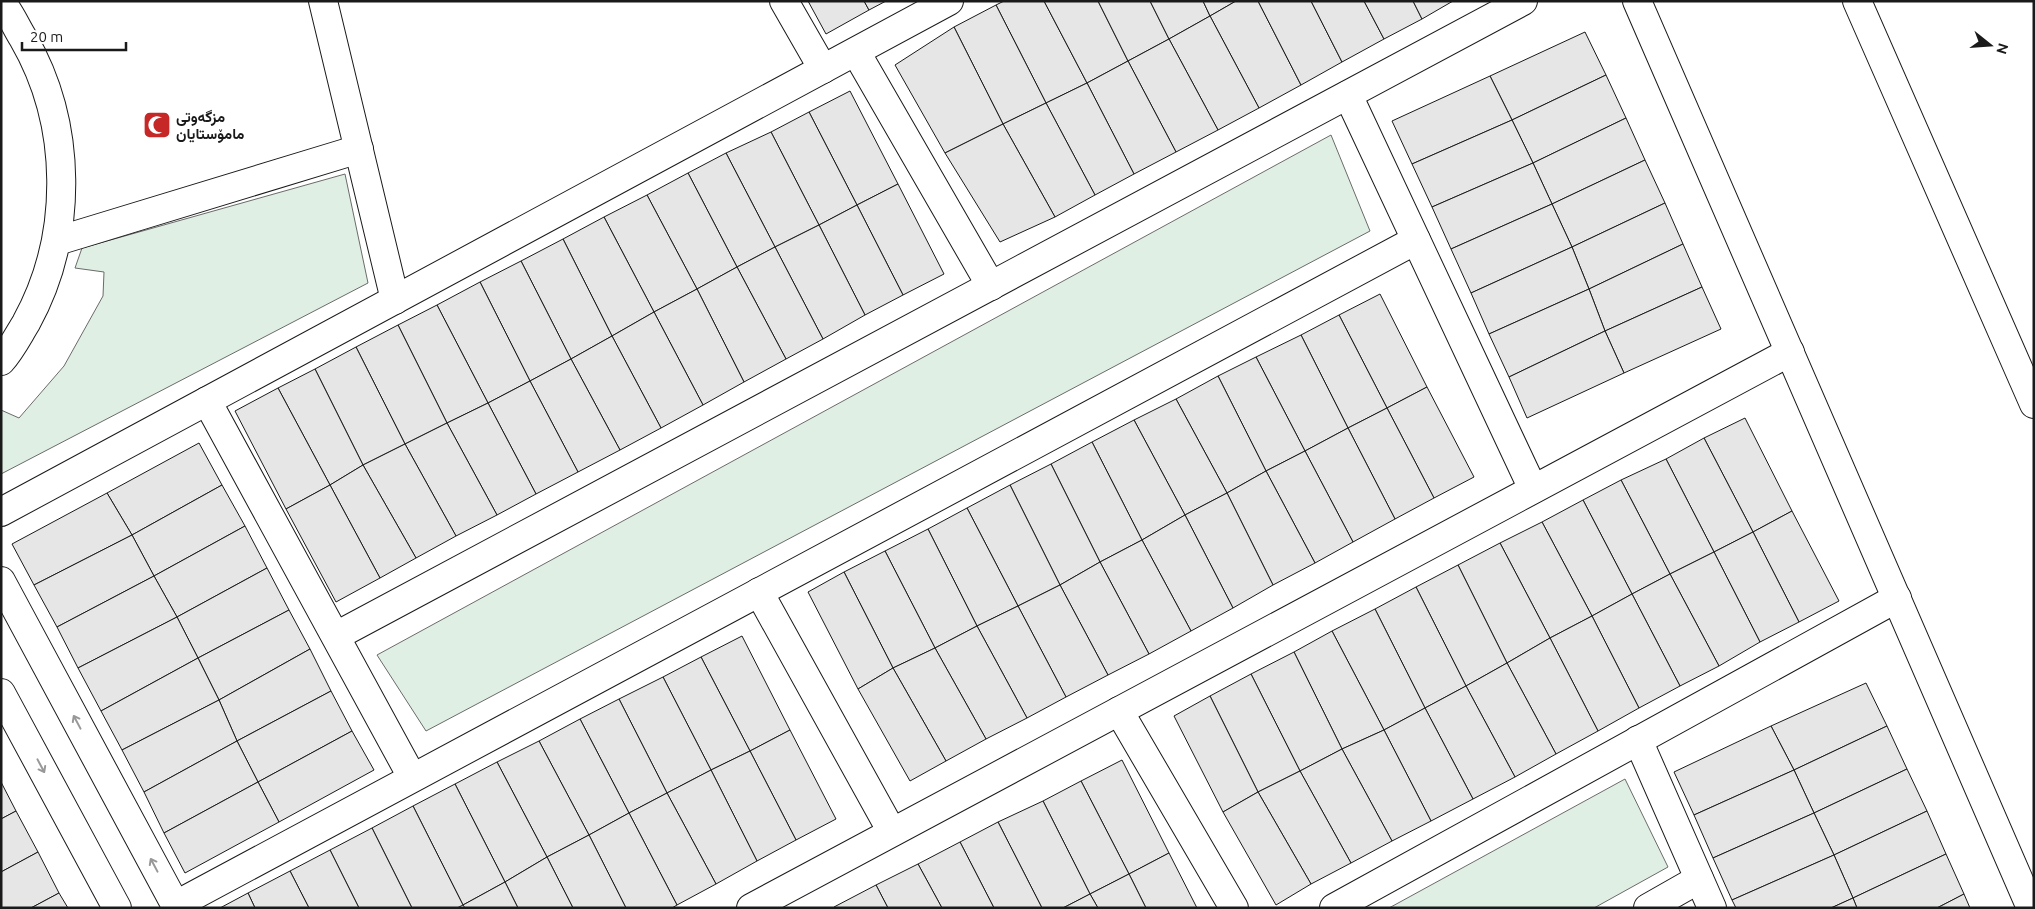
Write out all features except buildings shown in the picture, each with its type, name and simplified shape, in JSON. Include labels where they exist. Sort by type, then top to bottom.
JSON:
[{"type":"street","points":[[323,1],[395,300]]},
{"type":"street","points":[[784,1],[823,69]]},
{"type":"street","points":[[1,512],[949,1]]},
{"type":"street","points":[[336,636],[1524,1]]},
{"type":"street","points":[[1637,1],[2031,908]]},
{"type":"street","points":[[1858,1],[2034,404]]},
{"type":"street","points":[[1,2],[36,59],[55,118],[62,180],[56,241],[39,299],[10,352],[1,362]]},
{"type":"street","points":[[856,52],[991,286]]},
{"type":"street","points":[[1348,95],[1533,489]]},
{"type":"street","points":[[56,241],[359,149]]},
{"type":"street","points":[[1,581],[176,906],[412,777],[1416,240]]},
{"type":"street","points":[[751,908],[1790,352]]},
{"type":"street","points":[[207,401],[412,777]]},
{"type":"street","points":[[759,592],[892,832]]},
{"type":"street","points":[[1334,908],[1896,598]]},
{"type":"street","points":[[1,693],[117,908]]},
{"type":"street","points":[[1119,711],[1234,908]]},
{"type":"street","points":[[1638,740],[1712,908]]},
{"type":"street","points":[[1648,908],[1699,879]]},
{"type":"green space","points":[[1331,135],[1370,231],[426,731],[377,655]]},
{"type":"green space","points":[[345,174],[368,283],[1,474],[1,410],[19,418],[64,366],[103,296],[104,272],[75,268],[82,248]]},
{"type":"green space","points":[[1625,779],[1668,867],[1594,908],[1389,908]]},
{"type":"place","name":"مزگەوتی مامۆستایان","points":[[157,125]]}]
